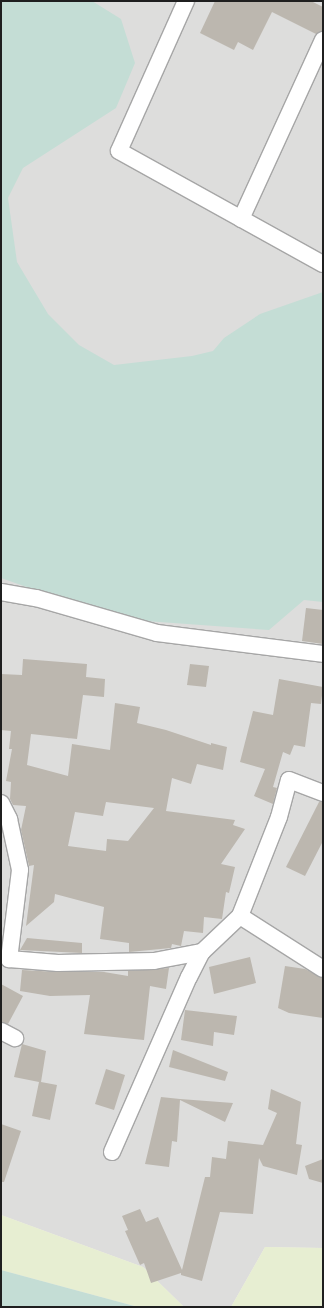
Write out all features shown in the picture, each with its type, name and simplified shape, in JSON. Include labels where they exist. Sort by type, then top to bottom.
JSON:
[{"type":"street","points":[[186,1],[119,151],[323,264]]},
{"type":"street","points":[[241,219],[323,40]]},
{"type":"street","points":[[1,592],[36,598],[157,633],[323,654]]},
{"type":"street","points":[[112,1152],[177,1001],[202,952],[240,916],[279,817],[289,780],[323,793]]},
{"type":"street","points":[[1,803],[9,819],[20,870],[9,959],[58,963],[146,961],[202,952]]},
{"type":"street","points":[[240,916],[323,969]]},
{"type":"shaded area","points":[[1,1],[323,1],[323,1248],[265,1247],[231,1307],[184,1307],[143,1267],[1,1215]]},
{"type":"shaded area","points":[[1,1],[92,1],[121,19],[135,63],[116,108],[23,168],[8,198],[17,262],[48,314],[79,345],[114,365],[192,356],[213,351],[224,338],[260,314],[323,292],[323,602],[304,600],[269,630],[118,619],[1,578]]},
{"type":"shaded area","points":[[1,1270],[138,1307],[1,1307]]},
{"type":"green space","points":[[1,1215],[143,1267],[184,1307],[138,1307],[1,1270]]},
{"type":"green space","points":[[265,1247],[323,1248],[323,1307],[231,1307]]},
{"type":"building","points":[[215,1],[311,1],[323,7],[323,31],[316,34],[272,12],[253,50],[238,42],[234,50],[200,33]]},
{"type":"building","points":[[306,608],[323,610],[323,644],[302,641]]},
{"type":"building","points":[[23,659],[87,664],[86,677],[105,679],[104,697],[83,695],[77,739],[31,734],[27,765],[68,776],[72,744],[110,750],[115,703],[140,707],[137,723],[166,730],[211,745],[211,743],[227,747],[223,770],[197,764],[191,784],[172,778],[166,811],[235,820],[233,825],[245,829],[221,864],[235,867],[229,893],[226,892],[222,919],[204,917],[203,933],[184,931],[181,946],[172,944],[171,948],[129,952],[129,943],[100,939],[104,907],[55,894],[54,902],[26,926],[34,865],[29,866],[21,830],[26,806],[13,805],[10,799],[11,782],[6,781],[12,749],[9,749],[11,731],[1,730],[1,674],[22,675]],"holes":[[[106,802],[154,808],[128,841],[107,839],[106,851],[68,846],[75,812],[103,816]]]},
{"type":"building","points":[[190,664],[209,666],[206,687],[187,685]]},
{"type":"building","points":[[279,679],[323,687],[321,704],[311,703],[305,747],[294,745],[290,755],[283,752],[273,787],[277,788],[273,804],[254,796],[265,769],[240,762],[253,711],[273,715]]},
{"type":"building","points":[[319,802],[323,802],[323,841],[305,876],[286,867]]},
{"type":"building","points":[[27,938],[82,943],[82,953],[20,950]]},
{"type":"building","points":[[250,957],[256,983],[214,994],[209,967]]},
{"type":"building","points":[[285,966],[305,969],[323,978],[323,1018],[289,1013],[278,1008]]},
{"type":"building","points":[[169,968],[166,989],[150,986],[144,1040],[84,1034],[90,995],[50,996],[20,991],[22,970],[104,972],[128,976],[128,971]]},
{"type":"building","points":[[1,984],[23,996],[8,1024],[1,1022]]},
{"type":"building","points":[[185,1010],[237,1016],[234,1035],[214,1032],[213,1046],[181,1040]]},
{"type":"building","points":[[22,1044],[46,1051],[41,1082],[57,1085],[50,1120],[32,1116],[39,1082],[14,1077]]},
{"type":"building","points":[[173,1050],[228,1072],[225,1081],[169,1067]]},
{"type":"building","points":[[106,1069],[125,1075],[114,1110],[95,1104]]},
{"type":"building","points":[[271,1089],[301,1102],[296,1144],[302,1145],[297,1175],[263,1166],[259,1158],[253,1214],[220,1212],[202,1281],[181,1275],[181,1273],[151,1283],[144,1263],[140,1265],[125,1231],[128,1230],[122,1216],[140,1209],[146,1222],[158,1217],[182,1270],[205,1177],[210,1177],[212,1157],[226,1159],[228,1141],[263,1145],[277,1113],[268,1109]]},
{"type":"building","points":[[161,1097],[233,1103],[225,1122],[180,1100],[177,1142],[172,1141],[169,1167],[145,1164]]},
{"type":"building","points":[[1,1124],[21,1131],[4,1182],[1,1182]]},
{"type":"building","points":[[323,1159],[323,1183],[309,1179],[305,1166]]}]
